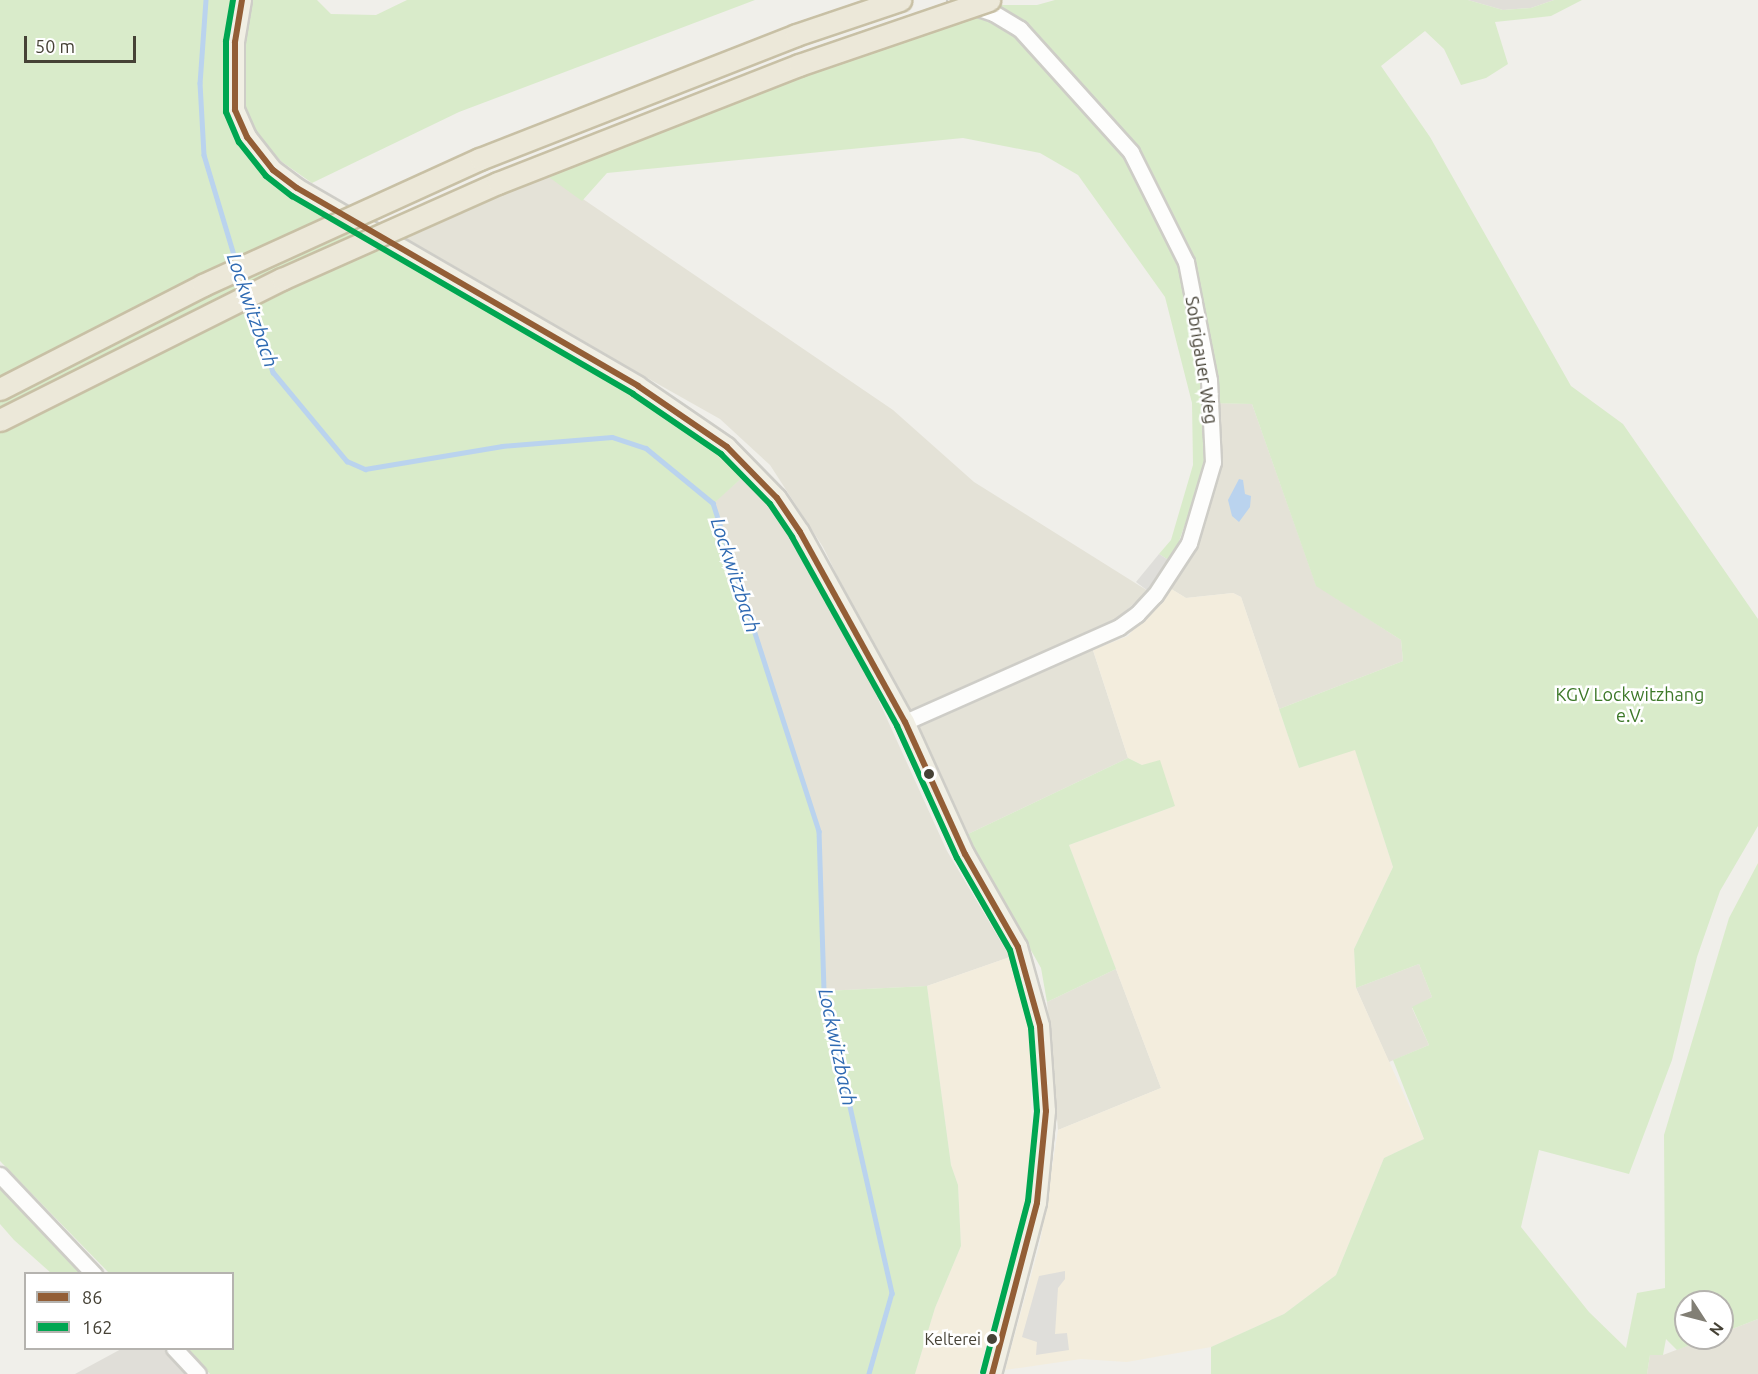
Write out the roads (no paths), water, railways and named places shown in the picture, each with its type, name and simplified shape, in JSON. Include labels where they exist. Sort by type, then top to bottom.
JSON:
[{"type":"highway","points":[[0,389],[203,285],[470,164],[796,35],[900,0]]},
{"type":"highway","points":[[0,420],[282,279],[498,183],[799,65],[988,0]]},
{"type":"main road","points":[[243,0],[235,42],[235,110],[247,137],[273,170],[297,188],[638,386],[727,447],[777,498],[800,532],[905,722],[965,854],[1018,947],[1040,1026],[1046,1111],[1037,1203],[992,1374]]},
{"type":"street","name":"Sobrigauer Weg","points":[[905,722],[1119,627],[1137,614],[1155,595],[1189,543],[1213,462],[1209,380],[1186,262],[1131,152],[1020,28],[993,13],[955,0]]},
{"type":"street","points":[[0,1175],[92,1272]]},
{"type":"street","points":[[176,1350],[198,1374]]},
{"type":"water","points":[[1239,479],[1243,480],[1245,494],[1251,496],[1250,507],[1239,522],[1232,516],[1228,500]]},
{"type":"waterway","name":"Lockwitzbach","points":[[206,0],[200,83],[204,155],[236,262]]},
{"type":"waterway","name":"Lockwitzbach","points":[[239,273],[246,291]]},
{"type":"waterway","name":"Lockwitzbach","points":[[250,301],[273,372],[347,461],[365,469],[502,446],[612,437],[646,448],[713,503],[819,831],[824,991],[892,1293],[869,1374]]},
{"type":"place","name":"Kelterei","points":[[992,1339]]},
{"type":"park label","name":"KGV Lockwitzhang e.V.","points":[[1630,705]]}]
